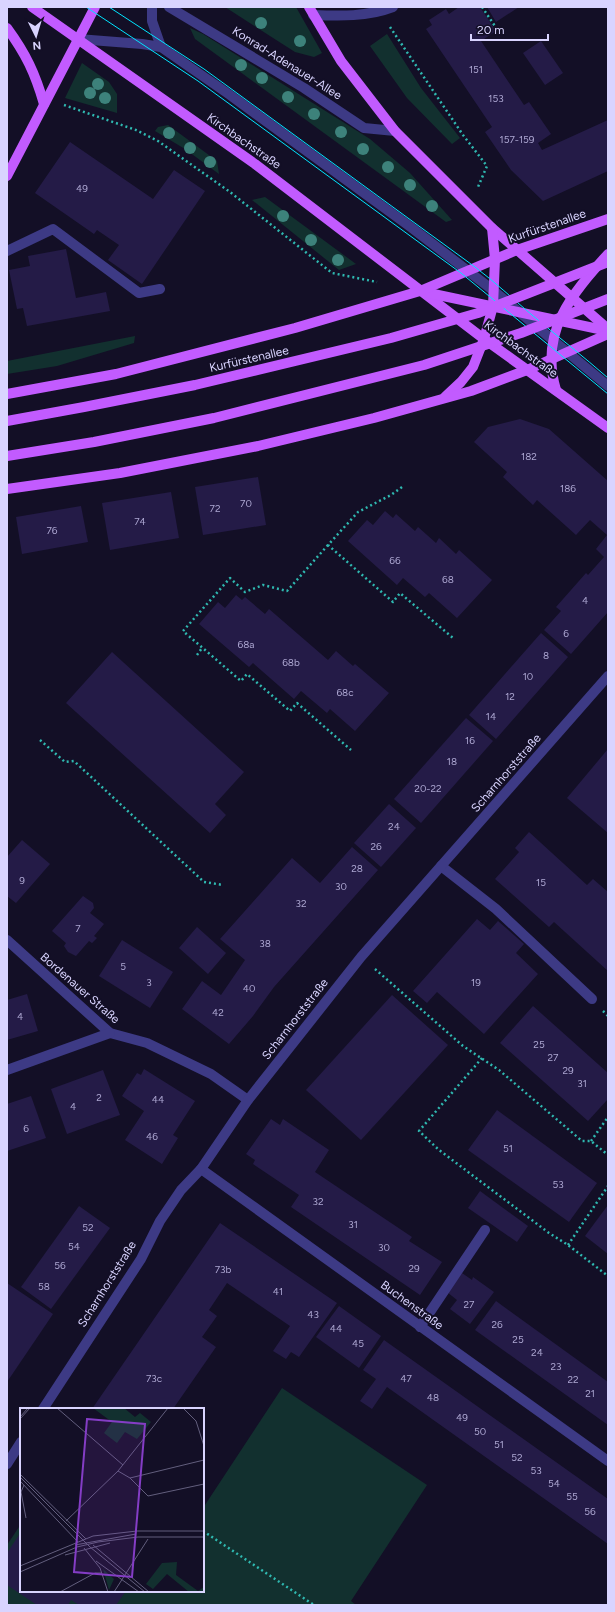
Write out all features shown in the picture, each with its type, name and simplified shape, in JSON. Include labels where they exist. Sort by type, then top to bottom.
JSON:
[{"type":"main road","points":[[32,7],[78,39]]},
{"type":"main road","points":[[7,176],[95,7]]},
{"type":"main road","points":[[311,11],[341,61],[395,131],[492,228],[572,296],[608,331]]},
{"type":"main road","points":[[7,28],[25,55],[36,77],[44,104]]},
{"type":"main road","name":"Kirchbachstraße","points":[[78,39],[255,164],[371,251],[420,291],[484,339],[608,428]]},
{"type":"main road","name":"Kurfürstenallee","points":[[7,394],[116,374],[295,328],[420,291],[517,250],[608,219]]},
{"type":"main road","name":"Kurfürstenallee","points":[[441,400],[461,382],[473,367],[484,339],[494,306],[495,259],[492,228]]},
{"type":"main road","points":[[556,390],[551,374],[550,359],[558,321],[572,296],[608,254]]},
{"type":"main road","name":"Kurfürstenallee","points":[[7,421],[195,385],[391,338],[478,313],[608,262]]},
{"type":"main road","name":"Kurfürstenallee","points":[[420,291],[608,331]]},
{"type":"main road","points":[[7,456],[94,442],[214,418],[424,365],[520,333],[608,299]]},
{"type":"main road","name":"Kurfürstenallee","points":[[7,489],[120,473],[258,446],[441,400],[527,370],[608,331]]},
{"type":"street","points":[[152,7],[152,21],[161,47]]},
{"type":"street","name":"Konrad-Adenauer-Allee","points":[[169,7],[304,88],[364,128],[395,131]]},
{"type":"street","points":[[311,11],[344,16],[380,12],[393,7]]},
{"type":"street","points":[[78,39],[161,47],[230,95],[468,271],[608,386]]},
{"type":"street","points":[[7,251],[53,229],[139,293],[160,289]]},
{"type":"street","name":"Scharnhorststraße","points":[[44,1408],[141,1258],[160,1221],[181,1190],[201,1169],[248,1100],[361,957],[608,676]]},
{"type":"street","points":[[441,866],[496,909],[592,999]]},
{"type":"street","name":"Bordenauer Straße","points":[[7,940],[110,1033],[147,1043],[211,1074],[248,1100]]},
{"type":"street","points":[[7,1070],[110,1033]]},
{"type":"street","name":"Buchenstraße","points":[[201,1169],[608,1461]]},
{"type":"street","points":[[420,1327],[485,1230]]},
{"type":"street","points":[[7,1464],[20,1444]]},
{"type":"path","points":[[482,7],[501,35]]},
{"type":"path","points":[[380,12],[463,135],[487,166],[470,206]]},
{"type":"path","points":[[44,104],[62,104],[136,130],[152,138],[230,192],[332,272],[384,283]]},
{"type":"path","points":[[351,750],[297,703],[290,711],[247,674],[241,681],[183,631],[230,578],[245,592],[262,585],[287,590],[358,512],[391,495],[402,487]]},
{"type":"path","points":[[328,545],[393,602],[400,593],[453,638]]},
{"type":"path","points":[[197,655],[202,648]]},
{"type":"path","points":[[40,740],[65,762],[74,761],[204,882],[223,886]]},
{"type":"path","points":[[361,957],[463,1046],[499,1070],[582,1141],[591,1141],[608,1155]]},
{"type":"path","points":[[482,1058],[419,1131],[445,1154],[608,1276]]},
{"type":"path","points":[[591,1141],[608,1117]]},
{"type":"path","points":[[568,1245],[608,1186]]},
{"type":"path","points":[[204,1532],[314,1605]]},
{"type":"green space","points":[[225,7],[296,7],[322,53],[314,57],[295,52]]},
{"type":"green space","points":[[190,28],[203,34],[370,139],[410,173],[452,220],[446,222],[195,39]]},
{"type":"green space","points":[[387,34],[421,88],[460,138],[452,144],[407,98],[370,46]]},
{"type":"green space","points":[[82,63],[109,82],[117,94],[117,113],[65,98]]},
{"type":"green space","points":[[168,125],[217,161],[219,174],[185,149],[155,131],[158,127]]},
{"type":"green space","points":[[265,197],[356,264],[339,270],[252,200]]},
{"type":"green space","points":[[135,336],[134,343],[57,366],[7,374],[7,361]]},
{"type":"green space","points":[[282,1388],[427,1485],[351,1601],[356,1605],[7,1605],[7,1545],[20,1526],[20,1592],[204,1592],[204,1506]]},
{"type":"building","points":[[459,7],[480,7],[496,31],[481,41],[524,105],[529,102],[551,134],[538,143],[542,150],[608,120],[608,171],[543,201],[511,170],[485,132],[492,127],[426,29],[432,25],[429,20],[446,9],[449,14]]},
{"type":"building","points":[[487,7],[519,7],[496,22]]},
{"type":"building","points":[[541,41],[563,73],[545,85],[523,53]]},
{"type":"building","points":[[70,142],[153,199],[174,170],[205,191],[142,284],[108,260],[119,245],[97,230],[94,234],[35,193]]},
{"type":"building","points":[[66,249],[76,298],[106,292],[110,311],[27,326],[23,308],[17,309],[9,270],[30,266],[28,256]]},
{"type":"building","points":[[520,419],[549,429],[608,481],[608,612],[571,654],[544,630],[561,611],[556,607],[586,573],[588,575],[604,557],[596,549],[607,535],[590,520],[576,535],[537,500],[533,505],[503,477],[507,472],[474,442],[488,427]]},
{"type":"building","points":[[258,477],[266,525],[203,535],[195,487]]},
{"type":"building","points":[[171,492],[179,538],[110,550],[102,503]]},
{"type":"building","points":[[81,506],[88,542],[22,554],[16,517]]},
{"type":"building","points":[[385,511],[393,518],[396,514],[415,531],[418,527],[436,543],[439,538],[456,554],[459,550],[492,580],[457,618],[429,593],[425,597],[403,578],[397,585],[348,541],[367,520],[373,525]]},
{"type":"building","points":[[236,595],[242,600],[245,597],[265,614],[269,609],[328,660],[336,651],[353,666],[355,664],[389,693],[355,731],[330,709],[327,713],[301,691],[294,699],[253,663],[249,667],[199,624],[218,602],[225,608]]},
{"type":"building","points":[[541,633],[568,657],[496,739],[469,715]]},
{"type":"building","points":[[112,652],[244,772],[215,804],[226,815],[210,833],[66,703]]},
{"type":"building","points":[[466,718],[493,741],[421,823],[394,799]]},
{"type":"building","points":[[608,749],[608,833],[567,798]]},
{"type":"building","points":[[389,804],[416,828],[381,867],[354,843]]},
{"type":"building","points":[[529,832],[587,885],[593,879],[608,892],[608,971],[554,922],[549,927],[495,879],[519,852],[515,848]]},
{"type":"building","points":[[22,840],[50,864],[16,903],[7,896],[7,857]]},
{"type":"building","points":[[352,847],[378,870],[274,987],[253,1016],[229,1044],[182,1009],[202,981],[221,995],[245,960],[220,939],[292,858],[320,883]]},
{"type":"building","points":[[83,896],[93,903],[94,908],[90,913],[104,924],[94,936],[97,938],[92,943],[89,941],[76,956],[68,952],[64,946],[66,943],[52,931]]},
{"type":"building","points":[[477,919],[490,930],[498,921],[524,944],[516,953],[538,974],[484,1034],[437,992],[427,1003],[413,991]]},
{"type":"building","points":[[197,927],[226,953],[208,974],[179,948]]},
{"type":"building","points":[[122,940],[173,972],[150,1008],[99,976]]},
{"type":"building","points":[[27,994],[38,1031],[7,1040],[7,1000]]},
{"type":"building","points":[[392,995],[448,1045],[361,1140],[306,1090]]},
{"type":"building","points":[[533,1006],[608,1073],[608,1099],[588,1121],[500,1043]]},
{"type":"building","points":[[144,1069],[195,1101],[173,1135],[178,1138],[162,1164],[125,1140],[144,1111],[122,1096],[137,1073],[141,1075]]},
{"type":"building","points":[[103,1070],[120,1115],[67,1134],[51,1089]]},
{"type":"building","points":[[31,1096],[46,1138],[7,1151],[7,1104]]},
{"type":"building","points":[[497,1110],[597,1183],[569,1222],[468,1150]]},
{"type":"building","points":[[271,1119],[280,1125],[283,1119],[329,1150],[315,1172],[412,1237],[409,1241],[442,1262],[420,1295],[291,1207],[299,1195],[253,1164],[255,1160],[246,1154]]},
{"type":"building","points":[[480,1191],[528,1226],[517,1242],[468,1208]]},
{"type":"building","points":[[608,1205],[608,1254],[585,1236]]},
{"type":"building","points":[[79,1206],[110,1228],[51,1309],[21,1287]]},
{"type":"building","points":[[220,1223],[337,1303],[299,1357],[291,1352],[286,1359],[273,1351],[290,1326],[227,1283],[209,1310],[217,1316],[202,1337],[216,1347],[174,1408],[93,1408]]},
{"type":"building","points":[[462,1273],[472,1280],[473,1277],[494,1292],[470,1324],[450,1309],[457,1300],[447,1292]]},
{"type":"building","points":[[7,1283],[53,1314],[7,1382]]},
{"type":"building","points":[[496,1301],[608,1382],[608,1425],[475,1330]]},
{"type":"building","points":[[339,1306],[381,1336],[359,1368],[316,1337]]},
{"type":"building","points":[[384,1340],[608,1499],[608,1544],[387,1387],[372,1409],[360,1401],[376,1379],[363,1370]]},
{"type":"building","points":[[20,1534],[20,1592],[125,1592],[116,1605],[79,1605],[71,1600],[68,1605],[37,1605],[7,1585],[7,1553]]},
{"type":"tram line","points":[[86,7],[198,81],[461,273],[608,394]]},
{"type":"tram line","points":[[109,7],[204,69],[475,267],[608,378]]}]
